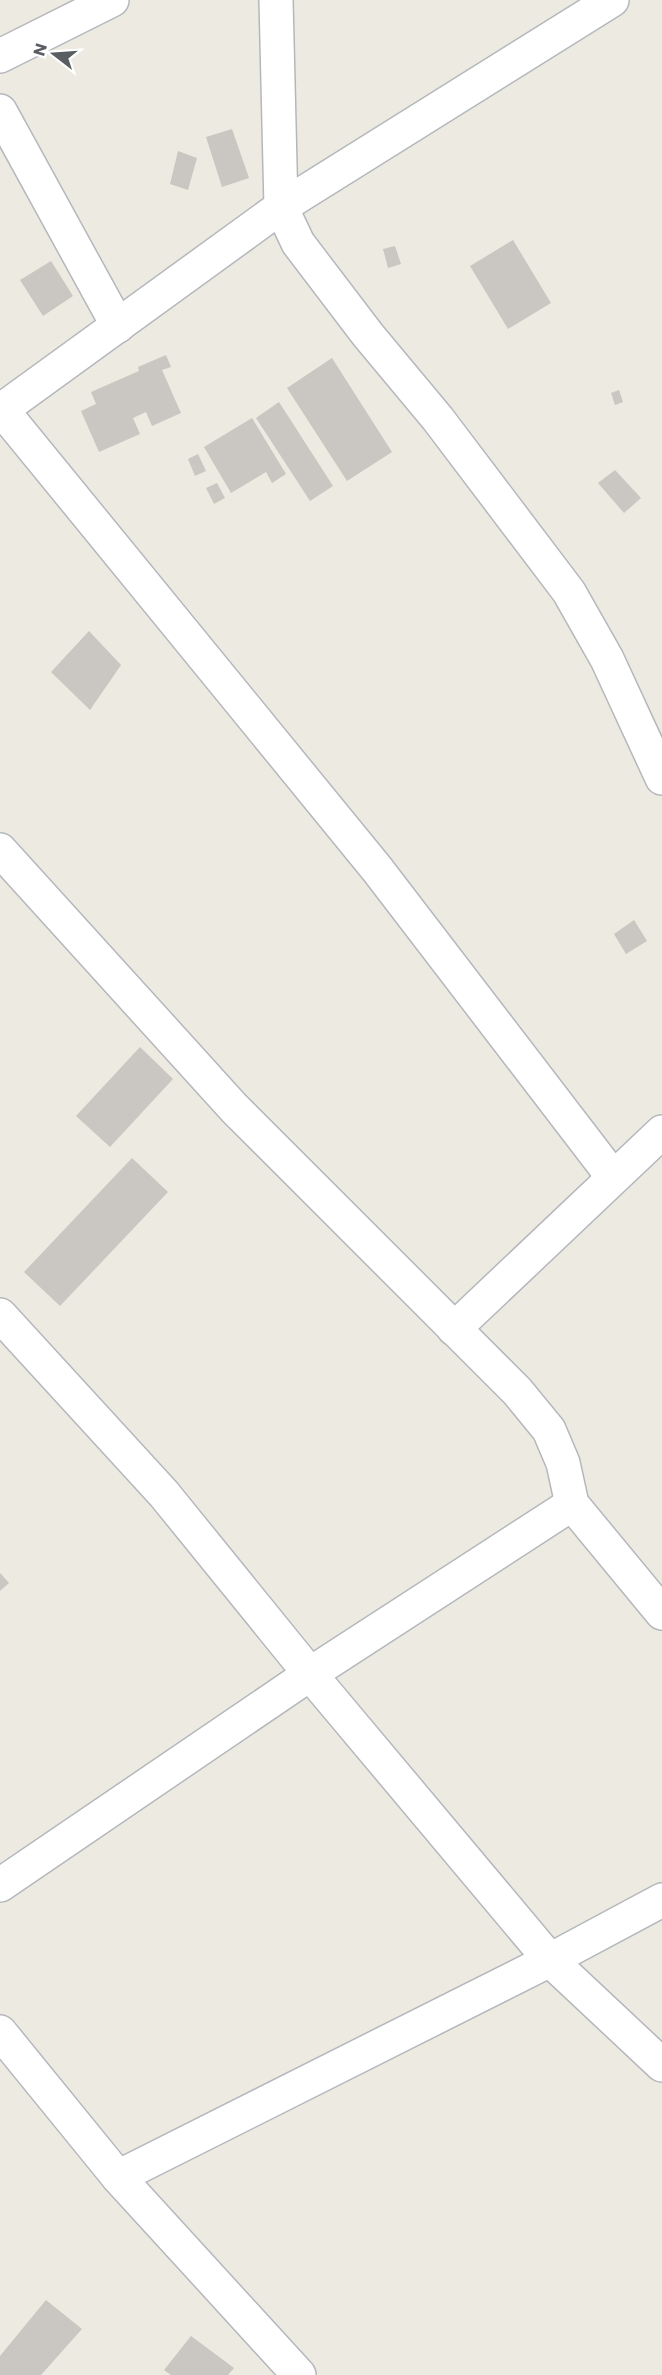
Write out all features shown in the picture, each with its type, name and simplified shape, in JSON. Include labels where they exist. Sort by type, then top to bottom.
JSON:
[{"type":"street","points":[[0,56],[112,0]]},
{"type":"street","points":[[276,0],[281,207],[298,243],[327,283],[438,419],[569,591],[612,668],[662,778]]},
{"type":"street","points":[[612,0],[281,207],[1,411],[377,869],[613,1177]]},
{"type":"street","points":[[0,111],[118,326]]},
{"type":"street","points":[[0,850],[234,1108],[517,1391],[549,1430],[563,1463],[572,1504],[662,1613]]},
{"type":"street","points":[[454,1329],[662,1132]]},
{"type":"street","points":[[0,1315],[164,1494],[310,1674],[550,1959],[662,2065]]},
{"type":"street","points":[[0,1885],[310,1674],[572,1504]]},
{"type":"street","points":[[118,2177],[662,1900]]},
{"type":"street","points":[[0,2032],[118,2177],[299,2375]]},
{"type":"building","points":[[232,129],[249,178],[222,187],[206,137]]},
{"type":"building","points":[[178,151],[197,158],[188,190],[170,184]]},
{"type":"building","points":[[513,240],[551,303],[508,329],[470,266]]},
{"type":"building","points":[[395,246],[401,264],[388,268],[383,249]]},
{"type":"building","points":[[51,261],[73,296],[43,316],[20,280]]},
{"type":"building","points":[[166,355],[171,367],[162,370],[181,413],[152,426],[146,412],[133,418],[140,434],[99,452],[81,411],[96,404],[91,392],[139,371],[138,367]]},
{"type":"building","points":[[332,358],[392,452],[347,481],[287,388]]},
{"type":"building","points":[[619,390],[623,402],[615,405],[611,393]]},
{"type":"building","points":[[279,402],[333,486],[310,501],[256,418]]},
{"type":"building","points":[[252,418],[286,474],[272,483],[266,472],[231,493],[204,447]]},
{"type":"building","points":[[198,454],[206,471],[195,476],[188,459]]},
{"type":"building","points":[[615,470],[641,498],[624,513],[598,483]]},
{"type":"building","points":[[217,483],[225,498],[214,504],[206,488]]},
{"type":"building","points":[[89,631],[121,665],[90,710],[51,672]]},
{"type":"building","points":[[634,920],[647,941],[626,954],[614,934]]},
{"type":"building","points":[[140,1047],[173,1079],[110,1147],[76,1116]]},
{"type":"building","points":[[132,1158],[168,1192],[60,1306],[24,1272]]},
{"type":"building","points":[[0,1573],[9,1583],[0,1591]]},
{"type":"building","points":[[46,2300],[82,2329],[41,2375],[0,2375],[0,2356]]},
{"type":"building","points":[[191,2336],[234,2368],[228,2375],[171,2375],[164,2370]]}]
